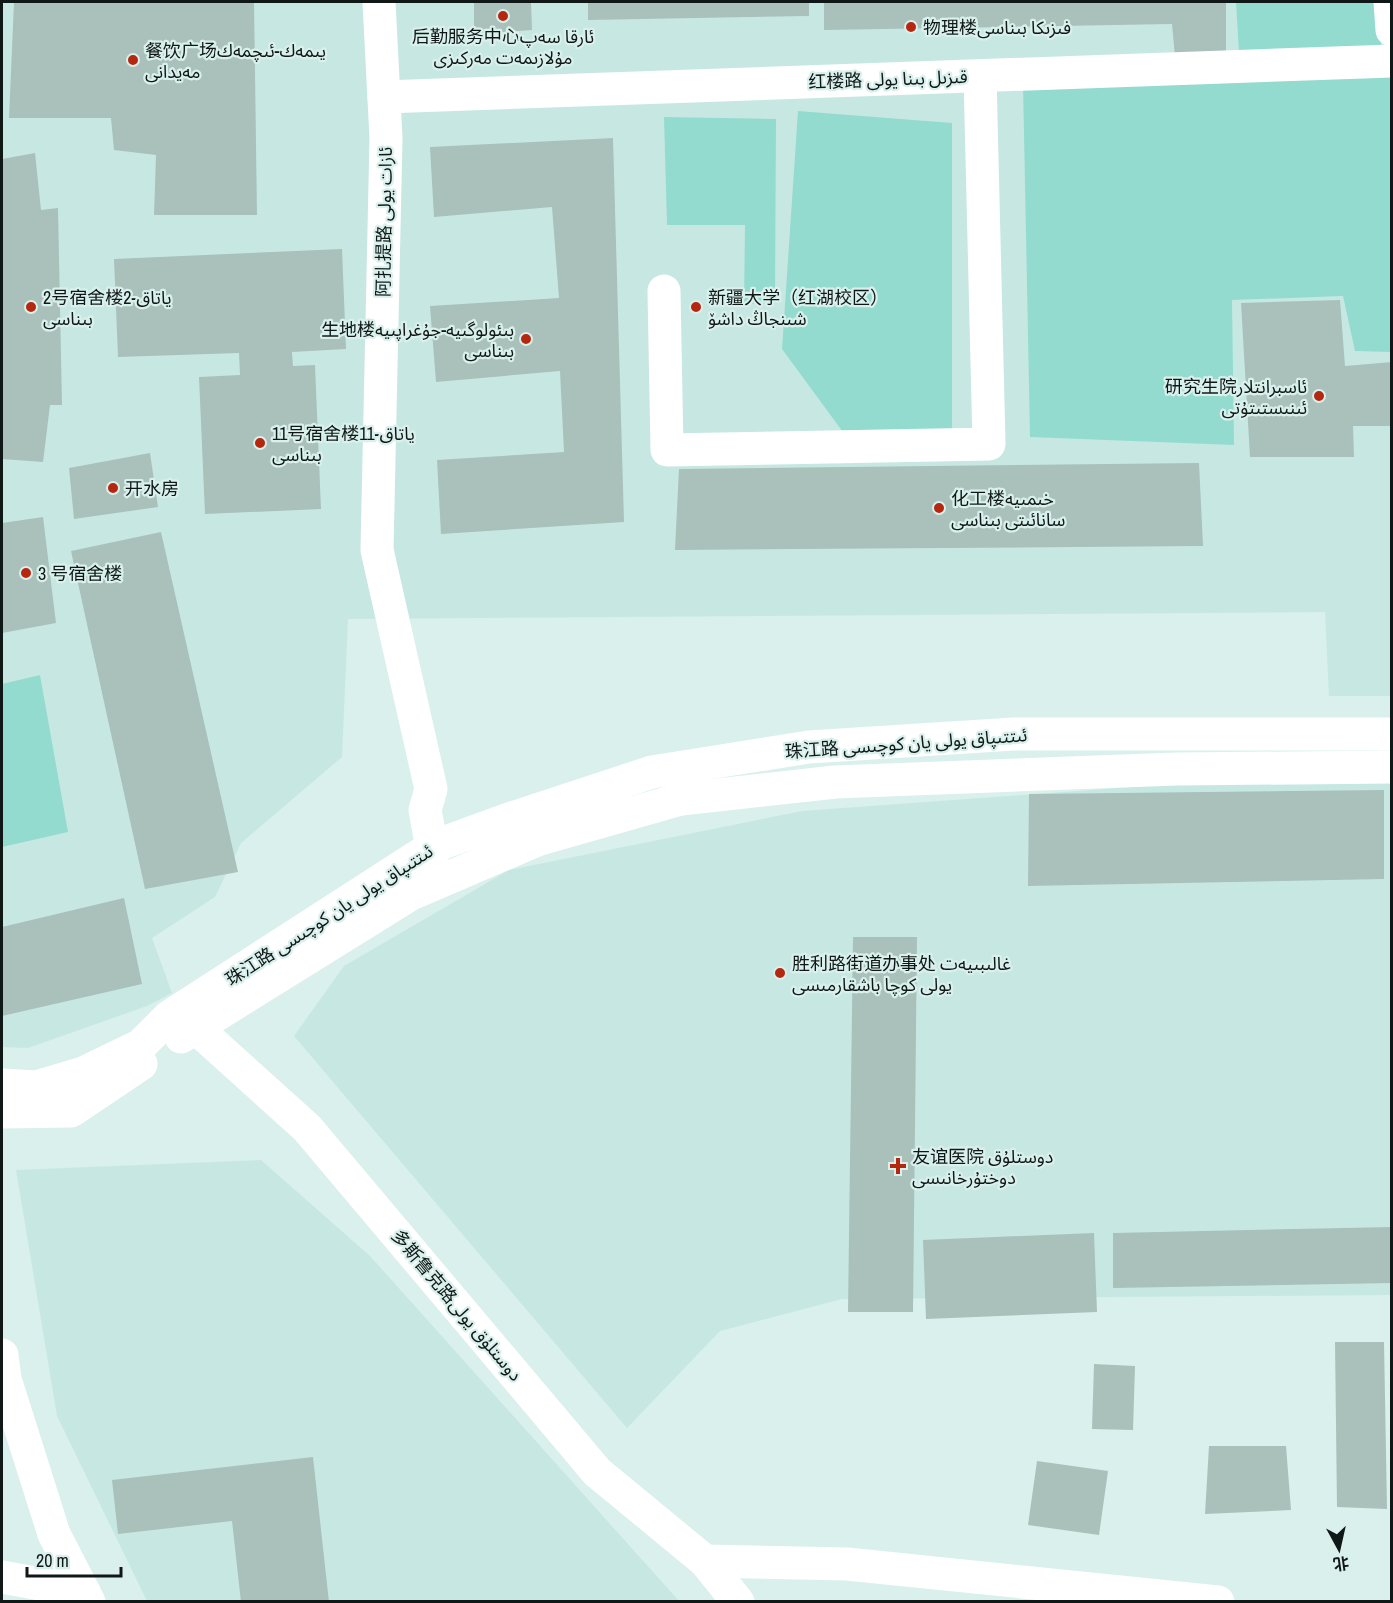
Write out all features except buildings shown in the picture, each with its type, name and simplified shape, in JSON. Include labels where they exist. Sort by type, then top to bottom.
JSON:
[{"type":"street","name":"阿扎提路 ئازات يولى","points":[[379,2],[386,138],[377,550],[431,789],[425,810],[433,851]]},
{"type":"street","points":[[1390,2],[1392,30]]},
{"type":"street","name":"红楼路 قىزىل بىنا يولى","points":[[384,97],[1392,61]]},
{"type":"street","points":[[664,291],[667,450],[989,444],[980,76]]},
{"type":"street","name":"珠江路 ئىتتىپاق يولى يان كوچىسى","points":[[2,1112],[71,1111],[183,1022],[433,851],[506,820],[652,772],[809,747],[1014,734],[1392,734]]},
{"type":"street","name":"珠江路 ئىتتىپاق يولى يان كوچىسى","points":[[2,1085],[36,1088],[83,1073],[183,1022],[411,894],[537,840],[681,799],[835,782],[1176,769],[1392,766]]},
{"type":"street","name":"多斯鲁克路دوستلۇق يولى","points":[[183,1022],[307,1128],[597,1472],[705,1561],[738,1602]]},
{"type":"street","points":[[2,1355],[5,1379],[54,1534],[86,1597]]},
{"type":"street","points":[[705,1561],[846,1564],[1218,1602]]},
{"type":"street","points":[[2,1577],[86,1597]]},
{"type":"shaded area","name":"新疆大学（红湖校区） شىنجاڭ داشۆ","points":[[2,2],[1391,2],[1391,696],[1329,696],[1325,612],[348,619],[342,757],[241,843],[215,897],[152,938],[172,993],[147,1006],[28,1048],[2,1047]]},
{"type":"shaded area","name":"友谊医院 دوستلۇق دوختۇرخانىسى","points":[[1391,768],[1391,1295],[842,1299],[720,1331],[627,1428],[294,1036],[344,966],[509,870],[802,811]]},
{"type":"shaded area","points":[[261,1160],[370,1256],[679,1601],[147,1601],[57,1416],[16,1170]]},
{"type":"green space","points":[[1236,2],[1381,2],[1381,47],[1239,52]]},
{"type":"green space","points":[[1391,75],[1391,352],[1355,351],[1343,296],[1232,300],[1234,445],[1030,437],[1023,84]]},
{"type":"green space","points":[[798,111],[952,123],[952,435],[851,443],[782,349]]},
{"type":"green space","points":[[664,117],[776,119],[775,303],[744,304],[745,225],[667,225]]},
{"type":"green space","points":[[40,675],[68,832],[2,847],[2,684]]},
{"type":"place","name":"后勤服务中心ئارقا سەپ مۇلازىمەت مەركىزى","points":[[503,16]]},
{"type":"place","name":"物理楼فىزىكا بىناسى","points":[[911,27]]},
{"type":"place","name":"餐饮广场يىمەك-ئىچمەك مەيدانى","points":[[133,60]]},
{"type":"place","name":"2号宿舍楼2-ياتاق بىناسى","points":[[31,307]]},
{"type":"place","name":"新疆大学（红湖校区） شىنجاڭ داشۆ","points":[[696,307]]},
{"type":"place","name":"生地楼بىئولوگىيە-جۇغراپىيە بىناسى","points":[[526,339]]},
{"type":"place","name":"研究生院ئاسبرانتلار ئىنىستىتۇتى","points":[[1319,396]]},
{"type":"place","name":"11号宿舍楼11-ياتاق بىناسى","points":[[260,443]]},
{"type":"place","name":"开水房","points":[[113,488]]},
{"type":"place","name":"化工楼خىمىيە سانائىتى بىناسى","points":[[939,508]]},
{"type":"place","name":"3 号宿舍楼","points":[[26,573]]},
{"type":"place","name":"胜利路街道办事处 غالىبىيەت يولى كوچا باشقارمىسى","points":[[780,973]]},
{"type":"place","name":"友谊医院 دوستلۇق دوختۇرخانىسى","points":[[898,1166]]}]
